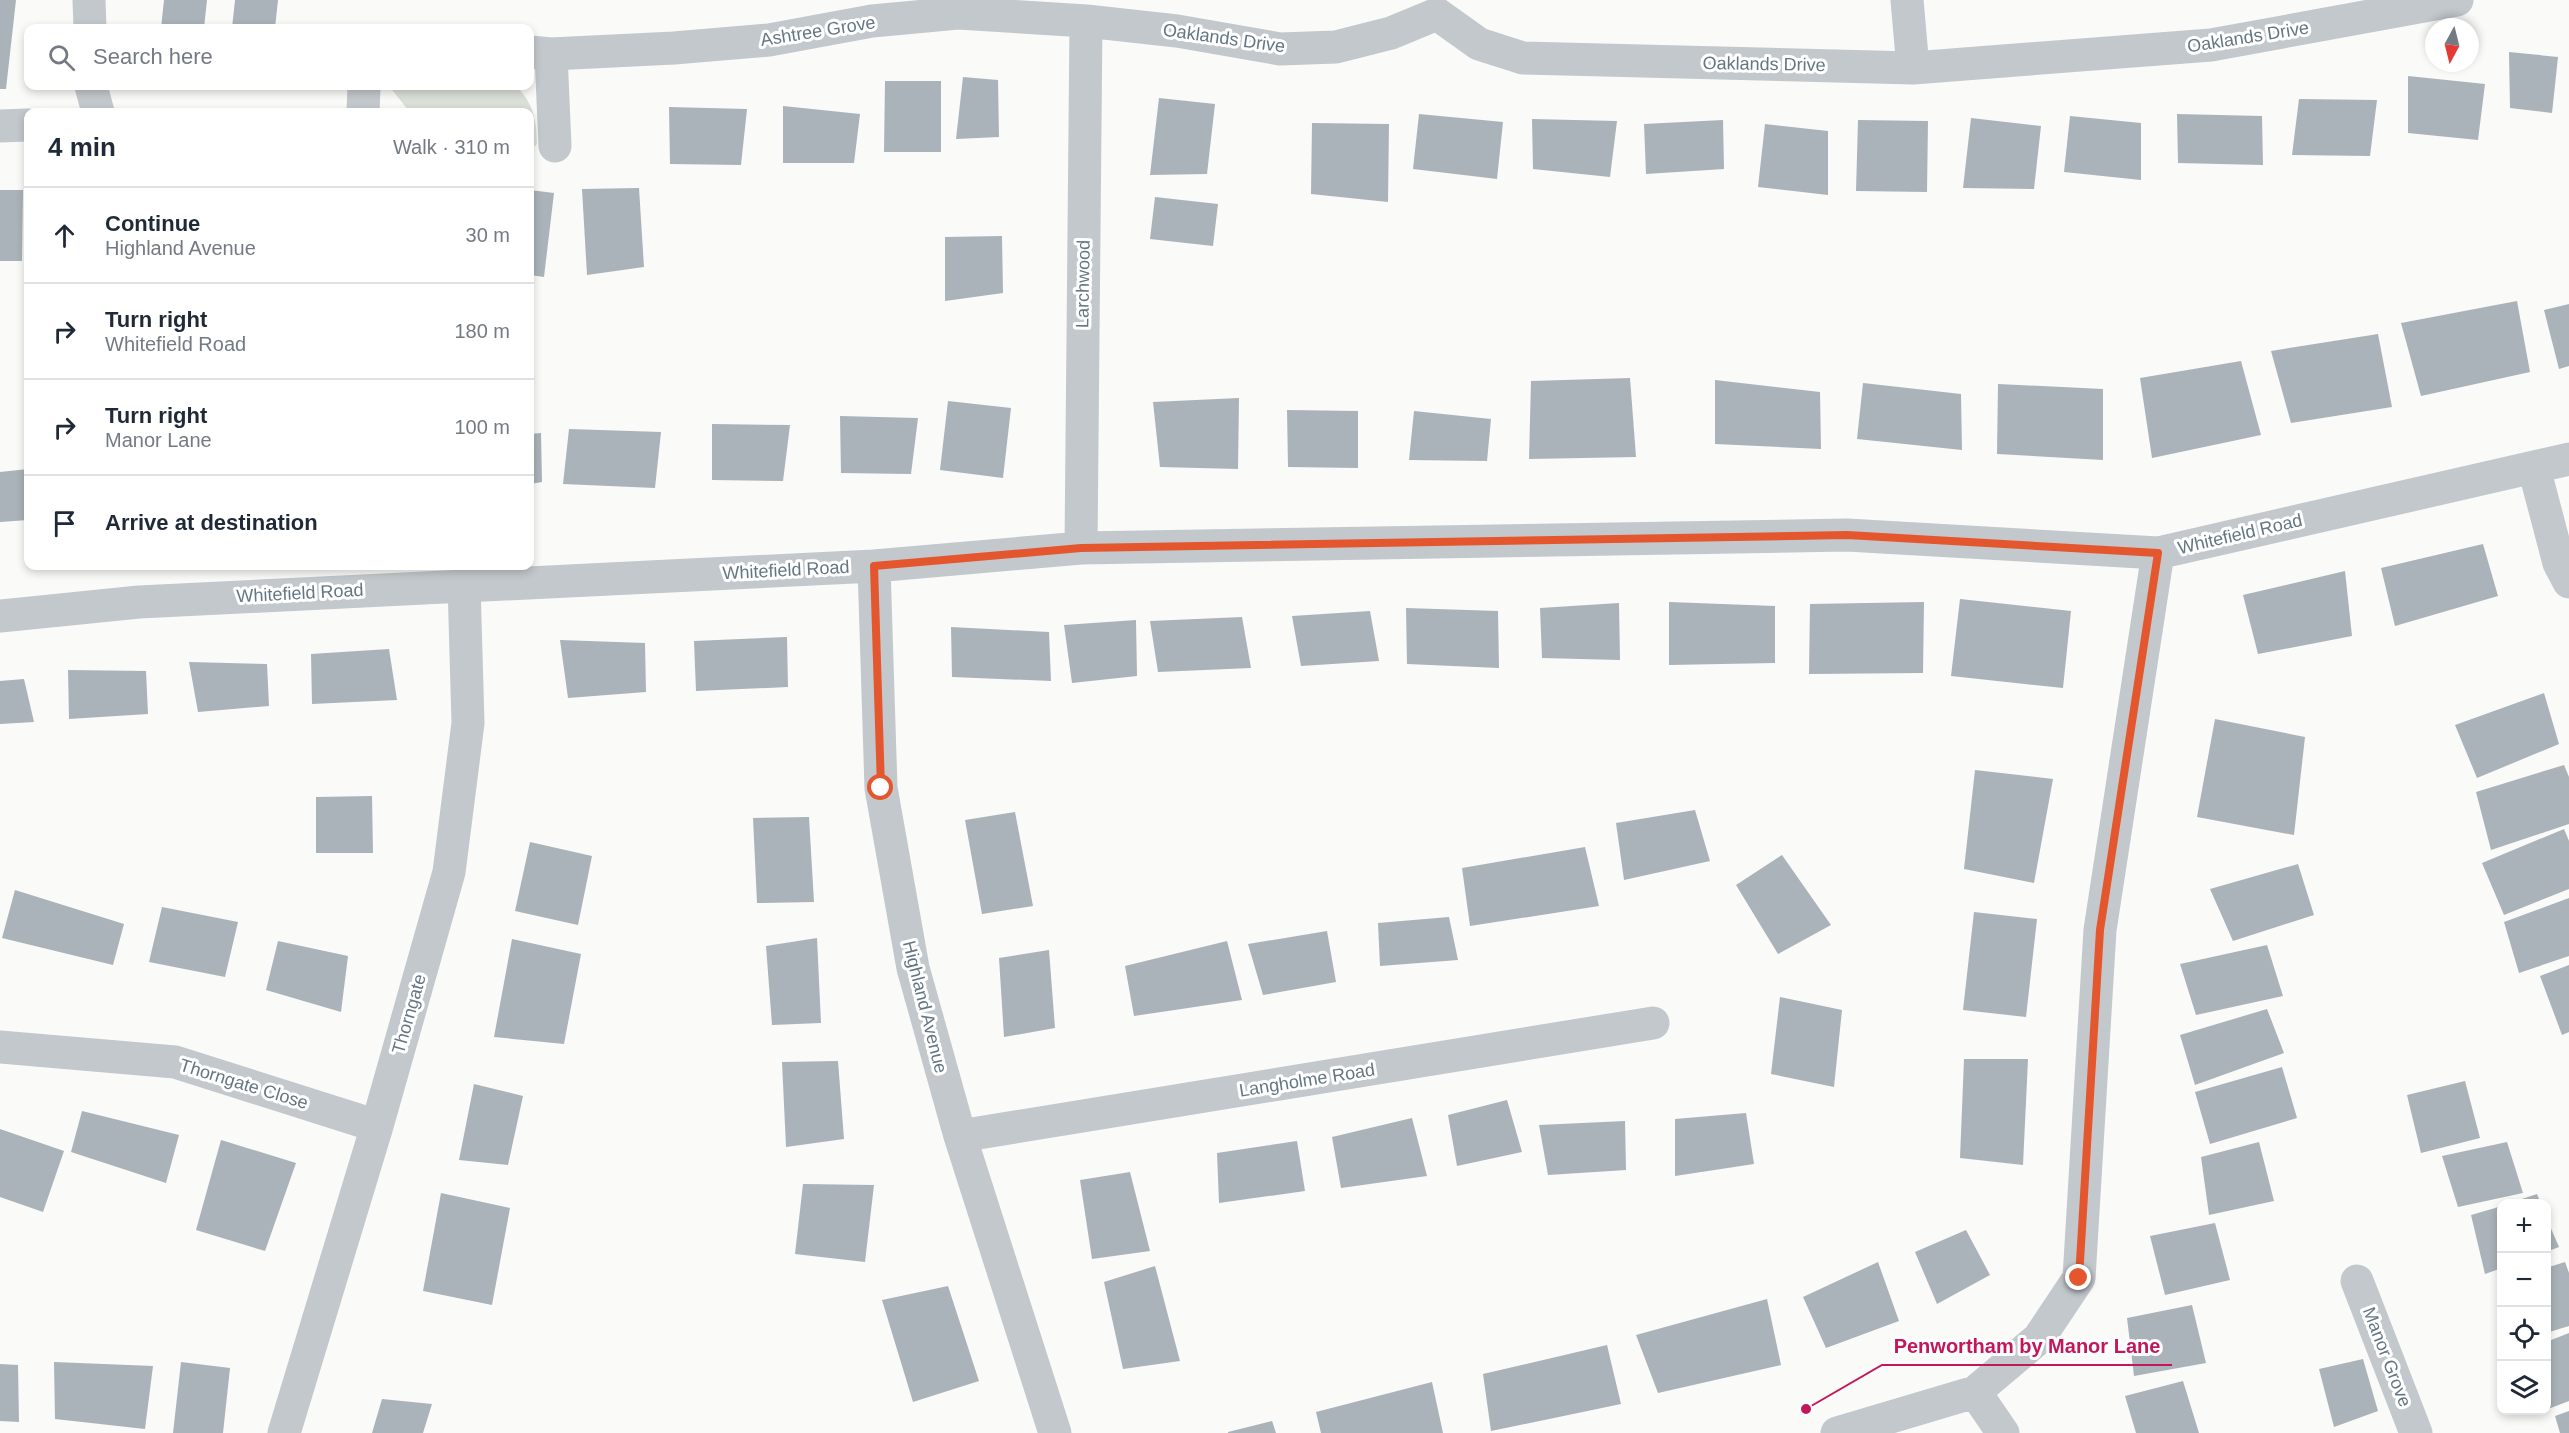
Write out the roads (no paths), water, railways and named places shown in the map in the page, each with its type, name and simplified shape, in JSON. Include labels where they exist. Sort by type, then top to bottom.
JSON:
[{"type":"street","points":[[89,0],[90,24]]},
{"type":"street","points":[[1907,0],[1913,68]]},
{"type":"street","name":"Oaklands Drive","points":[[1086,21],[1176,31],[1280,48],[1336,47],[1391,33],[1436,7],[1479,44],[1523,58],[1913,68],[2211,45],[2457,0]]},
{"type":"street","name":"Ashtree Grove","points":[[555,146],[540,53],[674,48],[769,40],[873,21],[958,13],[1086,21]]},
{"type":"street","name":"Larchwood","points":[[1081,548],[1086,21]]},
{"type":"street","points":[[91,90],[97,108]]},
{"type":"street","points":[[363,108],[364,90]]},
{"type":"street","points":[[0,126],[24,124]]},
{"type":"street","name":"Whitefield Road","points":[[0,616],[139,602],[464,584],[874,566],[1081,548],[1847,535],[2158,553],[2569,459]]},
{"type":"street","points":[[2534,468],[2559,563],[2569,582]]},
{"type":"street","points":[[1838,1433],[1975,1392],[2039,1338],[2079,1278],[2100,930],[2158,553]]},
{"type":"street","name":"Highland Avenue","points":[[874,566],[881,788],[913,968],[960,1136],[1055,1433]]},
{"type":"street","name":"Thorngate","points":[[284,1433],[377,1126],[449,872],[468,723],[464,584]]},
{"type":"street","name":"Langholme Road","points":[[960,1136],[1653,1023]]},
{"type":"street","name":"Thorngate Close","points":[[0,1047],[175,1062],[377,1126]]},
{"type":"street","name":"Manor Grove","points":[[2357,1281],[2416,1433]]},
{"type":"street","points":[[1975,1392],[2003,1433]]},
{"type":"place","name":"Penwortham by Manor Lane","points":[[1806,1409]]}]
